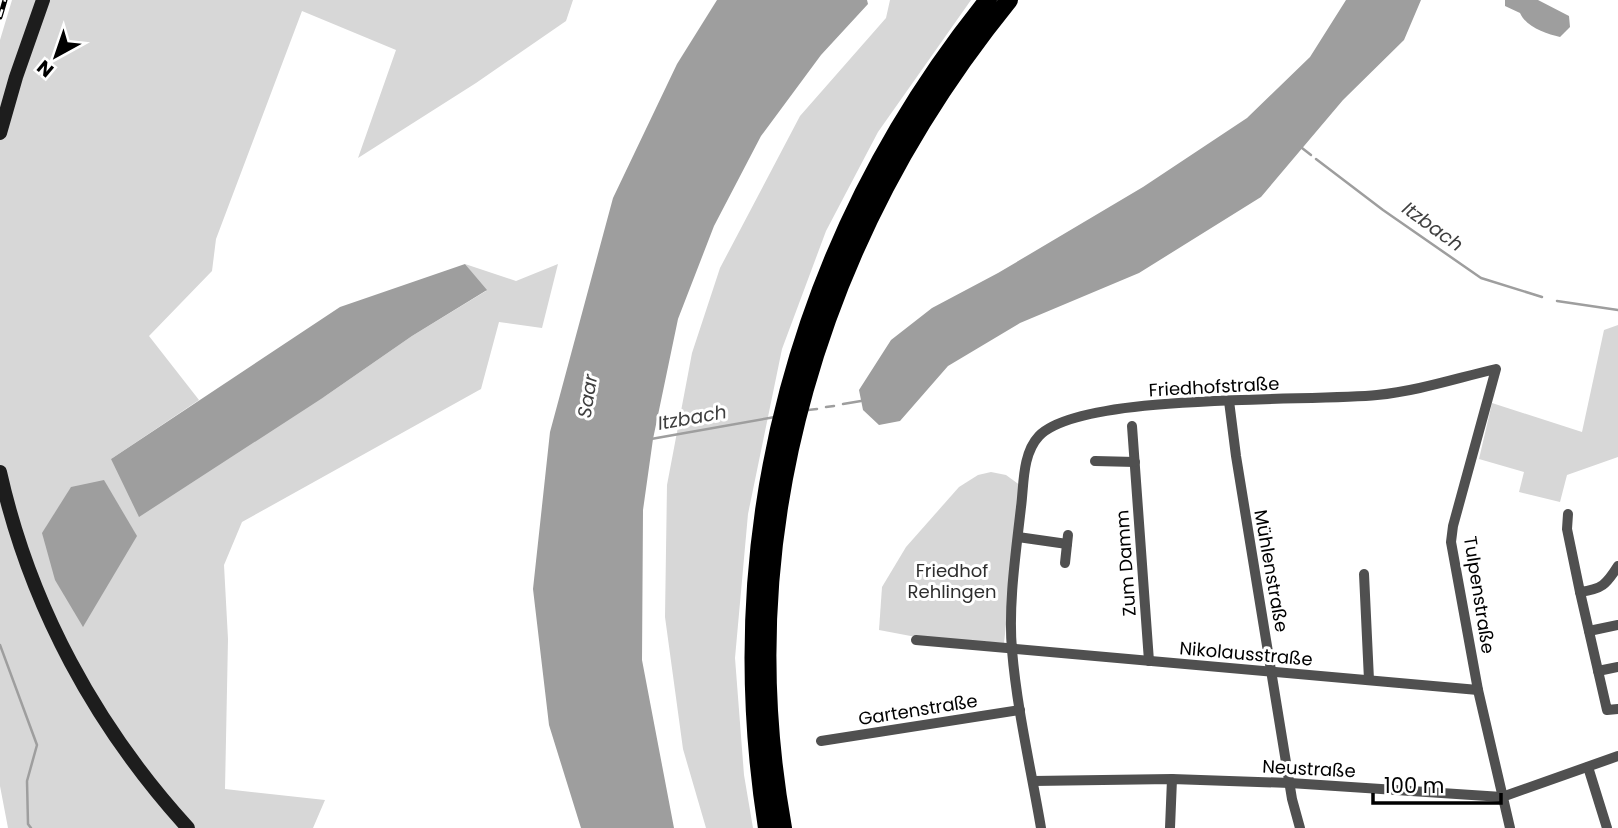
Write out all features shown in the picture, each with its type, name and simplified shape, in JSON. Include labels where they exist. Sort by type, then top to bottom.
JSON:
[{"type":"highway","points":[[767,828],[755,727],[753,611],[764,503],[782,411],[816,301],[859,200],[919,95],[988,0]]},
{"type":"highway","points":[[783,828],[770,726],[769,612],[779,506],[797,415],[831,306],[874,207],[933,104],[1009,0]]},
{"type":"main road","points":[[0,134],[16,77],[43,0]]},
{"type":"main road","points":[[0,472],[29,572],[69,660],[114,735],[143,775],[188,828]]},
{"type":"street","name":"Friedhofstraße","points":[[1041,828],[1012,647],[1018,537],[1026,464],[1031,448],[1045,431],[1087,416],[1119,409],[1229,401],[1381,395],[1496,369]]},
{"type":"street","name":"Tulpenstraße","points":[[1496,369],[1451,542],[1478,690],[1510,828]]},
{"type":"street","name":"Mühlenstraße","points":[[1229,401],[1290,783],[1300,828]]},
{"type":"street","name":"Zum Damm","points":[[1132,426],[1149,661]]},
{"type":"street","points":[[1095,461],[1135,462]]},
{"type":"street","points":[[1568,514],[1567,529],[1598,671],[1613,709]]},
{"type":"street","points":[[1018,537],[1067,539],[1065,563]]},
{"type":"street","points":[[1580,592],[1602,587],[1618,566]]},
{"type":"street","points":[[1364,574],[1369,681]]},
{"type":"street","points":[[1589,631],[1618,625]]},
{"type":"street","name":"Nikolausstraße","points":[[916,640],[1478,690]]},
{"type":"street","points":[[1598,671],[1618,667]]},
{"type":"street","name":"Gartenstraße","points":[[821,741],[1020,710]]},
{"type":"street","name":"Neustraße","points":[[1033,780],[1172,779],[1290,783],[1502,797],[1618,756]]},
{"type":"street","points":[[1588,766],[1607,828]]},
{"type":"street","points":[[1171,828],[1172,779]]},
{"type":"green space","points":[[12,0],[573,0],[566,21],[476,83],[358,158],[396,50],[302,11],[216,239],[212,271],[149,336],[199,400],[111,459],[324,397],[412,336],[486,291],[465,264],[516,281],[558,264],[542,328],[499,322],[481,389],[242,522],[224,565],[228,639],[225,789],[325,800],[313,828],[8,828],[0,786],[0,40]]},
{"type":"green space","points":[[890,0],[971,0],[878,132],[826,231],[782,349],[748,514],[735,658],[744,775],[753,828],[706,828],[683,749],[665,617],[667,485],[692,353],[720,268],[800,116],[886,18]]},
{"type":"green space","points":[[1618,325],[1618,457],[1567,475],[1560,502],[1519,492],[1524,472],[1479,459],[1492,403],[1582,432],[1604,330]]},
{"type":"green space","name":"Friedhof Rehlingen","points":[[991,472],[1006,475],[1021,486],[1004,643],[916,637],[879,630],[882,587],[906,547],[959,487],[978,475]]},
{"type":"water","name":"Saar","points":[[717,0],[867,0],[868,4],[821,55],[761,136],[714,226],[678,319],[653,439],[643,510],[642,660],[674,828],[581,828],[549,725],[533,589],[550,432],[613,198],[677,64]]},
{"type":"water","points":[[1346,0],[1421,0],[1404,40],[1343,100],[1261,197],[1139,273],[1020,323],[948,366],[900,421],[879,425],[863,410],[859,390],[891,340],[932,308],[998,273],[1143,187],[1247,118],[1310,57]]},
{"type":"water","points":[[1505,0],[1538,0],[1569,16],[1570,27],[1560,37],[1543,32],[1527,22],[1520,13],[1505,6]]},
{"type":"water","points":[[465,264],[487,290],[412,336],[324,397],[139,517],[111,459],[340,307]]},
{"type":"water","points":[[104,480],[137,536],[83,627],[55,580],[42,533],[71,487]]},
{"type":"waterway","name":"Itzbach","points":[[1302,148],[1311,155]]},
{"type":"waterway","name":"Itzbach","points":[[1316,159],[1383,210],[1481,278],[1542,297]]},
{"type":"waterway","name":"Itzbach","points":[[1557,301],[1618,310]]},
{"type":"waterway","name":"Itzbach","points":[[843,404],[861,401]]},
{"type":"waterway","name":"Itzbach","points":[[826,407],[834,406]]},
{"type":"waterway","name":"Itzbach","points":[[808,410],[817,409]]},
{"type":"waterway","name":"Itzbach","points":[[651,439],[775,417]]},
{"type":"waterway","points":[[0,645],[37,745],[27,781],[28,824],[31,828]]},
{"type":"railway","points":[[0,17],[5,0]]}]
